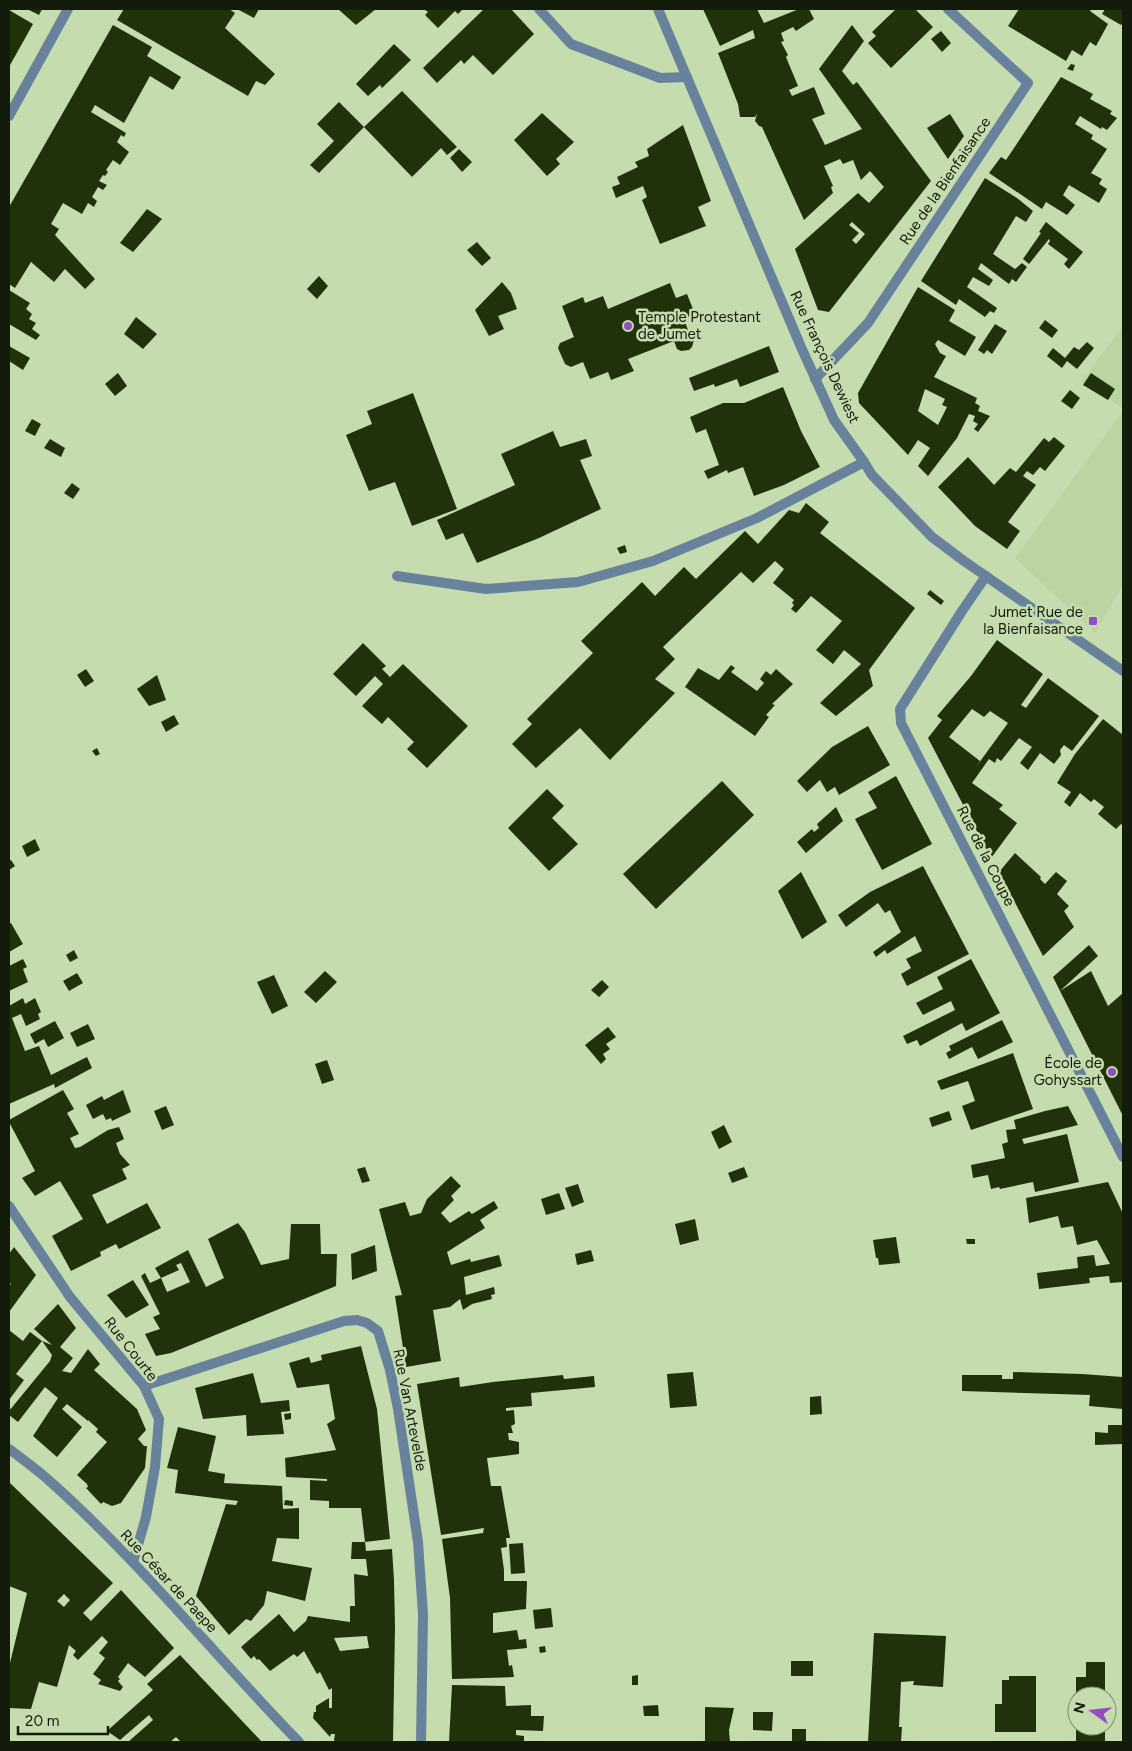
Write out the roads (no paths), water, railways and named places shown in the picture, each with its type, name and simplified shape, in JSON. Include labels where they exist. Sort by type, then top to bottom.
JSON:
[{"type":"street","points":[[9,116],[68,9]]},
{"type":"street","points":[[539,9],[571,44],[660,78],[687,77]]},
{"type":"street","name":"Rue François Dewiest","points":[[658,9],[815,379],[834,420],[872,475],[932,537],[1123,671]]},
{"type":"street","name":"Rue de la Bienfaisance","points":[[815,379],[868,323],[1028,83],[948,9]]},
{"type":"street","points":[[396,576],[486,589],[578,582],[653,561],[757,518],[864,462]]},
{"type":"street","name":"Rue de la Coupe","points":[[986,576],[900,709],[901,723],[1123,1157]]},
{"type":"street","name":"Rue Courte","points":[[9,1206],[70,1297],[144,1386],[159,1419],[152,1486],[146,1517],[133,1562]]},
{"type":"street","name":"Rue Van Artevelde","points":[[144,1386],[344,1321],[357,1320],[378,1331],[390,1370],[398,1408],[418,1542],[423,1614],[421,1742]]},
{"type":"street","name":"Rue César de Paepe","points":[[9,1449],[53,1483],[133,1562],[299,1742]]},
{"type":"place","name":"Temple Protestant de Jumet","points":[[628,326]]},
{"type":"place","name":"Jumet Rue de la Bienfaisance","points":[[1093,621]]},
{"type":"place","name":"École de Gohyssart","points":[[1112,1072]]}]
